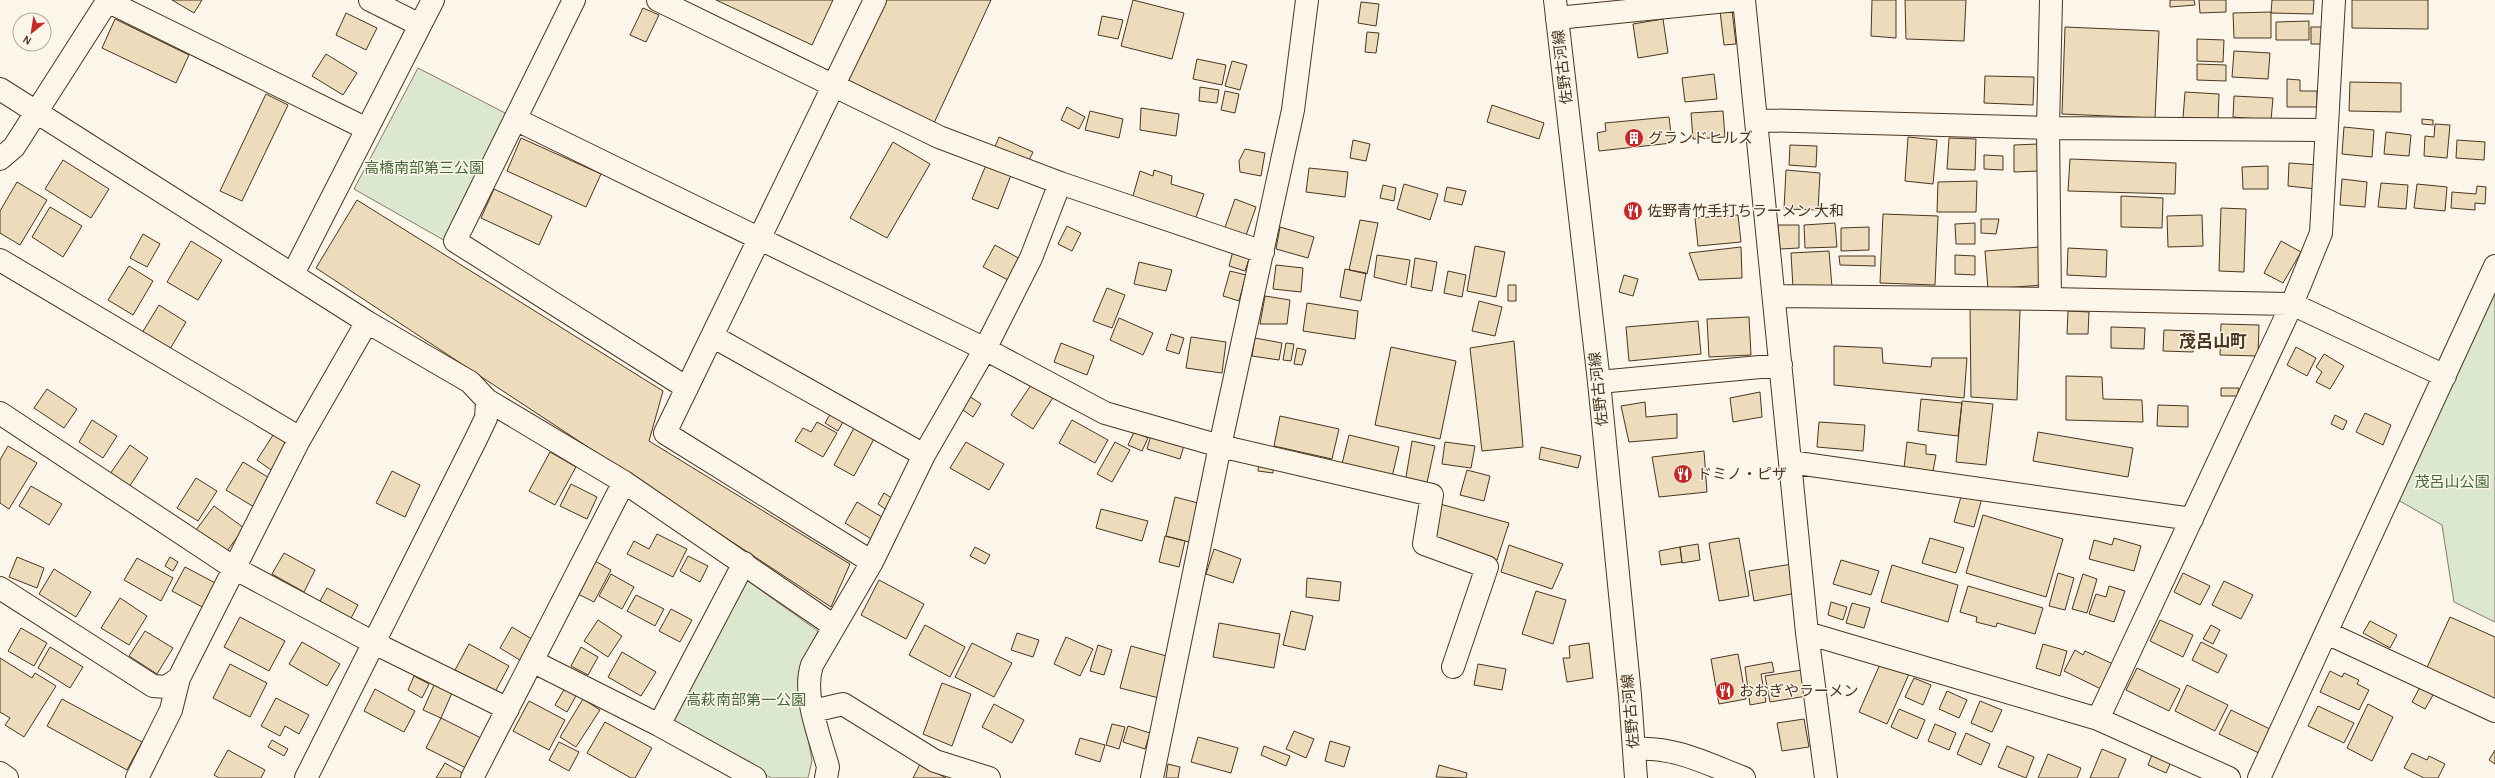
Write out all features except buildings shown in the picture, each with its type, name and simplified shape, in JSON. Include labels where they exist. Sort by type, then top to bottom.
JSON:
[{"type":"street","points":[[370,0],[420,25]]},
{"type":"street","points":[[293,274],[433,0]]},
{"type":"street","points":[[574,0],[455,242],[686,388]]},
{"type":"street","points":[[658,0],[939,137],[1060,183],[1263,252]]},
{"type":"street","points":[[872,562],[665,433],[875,0]]},
{"type":"street","points":[[1152,778],[1220,446],[1293,110],[1307,0]]},
{"type":"street","points":[[1556,9],[1737,0]]},
{"type":"street","points":[[1744,0],[1807,633],[1826,778]]},
{"type":"street","points":[[2050,299],[2048,128],[2051,0]]},
{"type":"street","points":[[2098,719],[2292,304],[2321,233],[2334,0]]},
{"type":"street","points":[[0,159],[14,147],[107,1],[367,129]]},
{"type":"street","name":"佐野古河線","points":[[1556,9],[1599,382],[1636,778]]},
{"type":"street","points":[[0,90],[367,322],[470,382],[487,400],[624,482],[834,626]]},
{"type":"street","points":[[515,119],[985,349],[1105,413],[1220,446],[1432,495],[1424,544],[1487,567],[1453,667]]},
{"type":"street","points":[[1756,120],[2048,128],[2326,130]]},
{"type":"street","points":[[826,778],[828,767],[808,692],[808,678],[812,666],[872,562],[924,455],[985,349],[1031,258],[1060,183]]},
{"type":"street","points":[[0,260],[300,438]]},
{"type":"street","points":[[2259,778],[2495,266]]},
{"type":"street","points":[[1774,296],[2050,299],[2292,304],[2445,376]]},
{"type":"street","points":[[137,778],[171,710],[179,678],[234,568],[300,438],[367,322]]},
{"type":"street","points":[[712,336],[924,455]]},
{"type":"street","points":[[1599,382],[1780,365]]},
{"type":"street","points":[[306,778],[476,439],[486,418],[487,400]]},
{"type":"street","points":[[0,413],[234,568],[374,643],[508,708]]},
{"type":"street","points":[[1790,462],[2192,518]]},
{"type":"street","points":[[480,775],[508,708],[624,482]]},
{"type":"street","points":[[659,725],[744,563]]},
{"type":"street","points":[[0,588],[153,686],[166,687],[179,678]]},
{"type":"street","points":[[1807,633],[2098,719],[2229,778]]},
{"type":"street","points":[[2327,633],[2495,711]]},
{"type":"street","points":[[532,661],[659,725],[755,778]]},
{"type":"street","points":[[813,711],[842,704],[935,761],[989,778]]},
{"type":"street","points":[[1634,749],[1666,749],[1683,754],[1744,778]]},
{"type":"street","points":[[0,773],[7,778]]},
{"type":"green space","name":"高橋南部第三公園","points":[[418,68],[507,114],[447,242],[354,189]]},
{"type":"green space","name":"茂呂山公園","points":[[2495,287],[2495,622],[2454,602],[2442,525],[2398,500]]},
{"type":"green space","name":"高萩南部第一公園","points":[[745,579],[818,631],[798,680],[812,761],[808,778],[771,778],[673,722]]},
{"type":"place","name":"グランドヒルズ","points":[[1634,138]]},
{"type":"place","name":"佐野青竹手打ちラーメン 大和","points":[[1633,211]]},
{"type":"place","name":"ドミノ・ピザ","points":[[1683,474]]},
{"type":"place","name":"おおぎやラーメン","points":[[1725,691]]},
{"type":"district","name":"茂呂山町","points":[[2213,341]]}]
